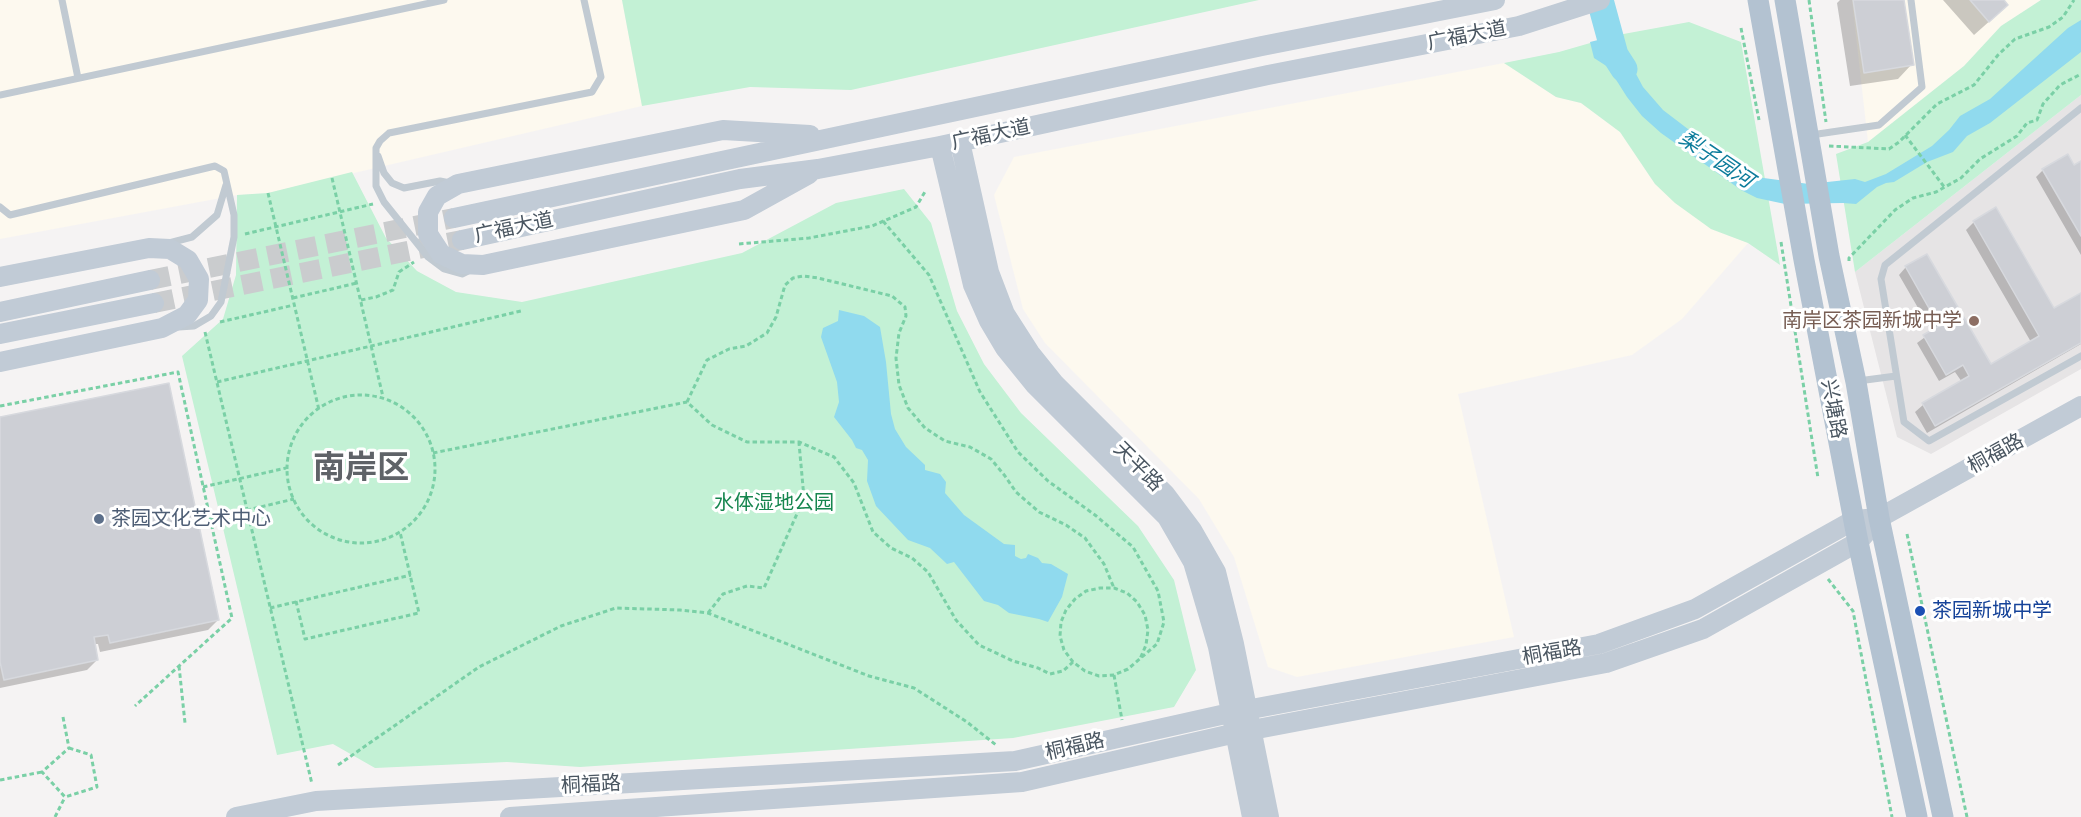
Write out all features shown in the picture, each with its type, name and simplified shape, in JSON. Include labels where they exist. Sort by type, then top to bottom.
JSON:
[{"type":"main road","points":[[1748,0],[1751,26]]},
{"type":"main road","name":"兴塘路","points":[[1758,0],[1751,26],[1784,143],[1794,261],[1854,520],[1917,817]]},
{"type":"main road","name":"兴塘路","points":[[1785,0],[1821,141],[1856,382],[1879,518],[1943,817]]},
{"type":"street","name":"广福大道","points":[[454,218],[1262,46],[1494,0]]},
{"type":"street","name":"广福大道","points":[[462,240],[740,179],[818,169],[940,146],[1268,75],[1519,26],[1600,0]]},
{"type":"street","points":[[818,169],[744,210],[483,265],[462,264],[441,254],[428,234],[428,212],[437,196],[458,184],[723,130],[834,136]]},
{"type":"street","name":"天平路","points":[[960,142],[989,272],[1005,314],[1030,353],[1054,383],[1165,494],[1192,530],[1216,573],[1234,644],[1238,711]]},
{"type":"street","name":"天平路","points":[[940,146],[973,285],[989,321],[1005,348],[1035,385],[1167,517],[1193,562],[1269,817]]},
{"type":"street","points":[[0,277],[149,248],[170,249],[188,260],[200,279],[198,300],[187,315],[162,328],[0,362]]},
{"type":"street","points":[[0,312],[150,280]]},
{"type":"street","points":[[0,334],[154,303]]},
{"type":"street","name":"桐福路","points":[[510,817],[1022,782],[1244,732],[1606,663],[1703,629],[1858,542],[1879,518],[2081,406]]},
{"type":"street","name":"桐福路","points":[[236,817],[1015,761],[1238,711],[1599,644],[1695,609],[1854,520],[1879,518]]},
{"type":"street","name":"天平路","points":[[1244,732],[1252,817]]},
{"type":"lane","points":[[62,0],[78,78]]},
{"type":"lane","points":[[0,95],[444,0]]},
{"type":"lane","points":[[483,265],[462,274],[444,269],[428,257],[384,202],[376,186],[376,148],[380,141],[389,134],[592,92],[602,77],[584,0]]},
{"type":"lane","points":[[1821,141],[1879,124],[1922,87],[1911,0]]},
{"type":"lane","points":[[2081,108],[1885,265],[1881,279],[1904,422],[1929,441],[2081,356]]},
{"type":"lane","points":[[376,148],[384,173],[392,183],[404,188],[440,181],[458,184]]},
{"type":"lane","points":[[0,207],[10,215],[215,166],[224,171],[234,215],[234,237],[221,302],[203,323],[194,326],[162,328]]},
{"type":"lane","points":[[149,248],[192,237],[204,228],[217,215],[226,183]]},
{"type":"lane","points":[[1856,382],[1896,376]]},
{"type":"path","points":[[1809,0],[1821,141],[1888,149],[1937,104],[1974,85],[1998,55],[2015,39],[2049,27],[2063,17],[2074,0]]},
{"type":"path","points":[[1751,26],[1761,130]]},
{"type":"path","points":[[1839,257],[1895,210],[1913,198],[1945,188],[1980,159],[2017,136],[2027,123],[2037,120],[2043,104],[2060,85],[2081,74]]},
{"type":"path","points":[[1905,135],[1945,188]]},
{"type":"path","points":[[332,178],[383,397]]},
{"type":"path","points":[[739,244],[809,238],[872,226],[916,207],[926,190]]},
{"type":"path","points":[[268,193],[319,410]]},
{"type":"path","points":[[234,237],[384,202]]},
{"type":"path","points":[[883,221],[929,275],[980,392],[1018,452],[1048,481],[1095,515],[1133,547],[1158,591],[1164,621],[1157,644],[1128,669],[1114,675],[1099,676],[1085,671],[1072,662],[1064,650],[1060,636],[1061,622],[1066,610],[1086,591],[1114,588],[1126,593],[1137,602],[1145,615],[1148,638],[1140,658]]},
{"type":"path","points":[[1794,261],[1818,478]]},
{"type":"path","points":[[361,300],[393,290],[399,272],[414,262]]},
{"type":"path","points":[[687,402],[707,360],[729,349],[746,346],[767,333],[776,317],[785,285],[793,278],[803,276],[818,278],[892,296],[904,307],[906,316],[899,333],[896,358],[899,385],[908,408],[925,428],[945,441],[970,447],[991,459],[1016,492],[1039,512],[1066,525],[1085,538],[1104,564],[1114,588]]},
{"type":"path","points":[[293,298],[357,284]]},
{"type":"path","points":[[294,305],[203,323],[318,812]]},
{"type":"path","points":[[217,382],[521,311]]},
{"type":"path","points":[[0,406],[178,372],[231,618],[135,706]]},
{"type":"path","points":[[347,395],[383,397],[396,403],[416,418],[429,438],[436,462],[434,486],[425,508],[409,527],[388,539],[365,544],[341,541],[319,530],[301,513],[294,500],[286,468],[291,441],[304,420],[324,404],[347,395]]},
{"type":"path","points":[[433,453],[687,402]]},
{"type":"path","points":[[687,402],[712,425],[747,442],[799,442],[834,457],[854,483],[873,532],[891,548],[912,558],[928,572],[956,620],[979,645],[1013,661],[1050,674],[1063,671],[1072,662]]},
{"type":"path","points":[[708,613],[723,594],[747,586],[764,588],[804,498],[799,442]]},
{"type":"path","points":[[203,487],[286,468]]},
{"type":"path","points":[[210,519],[294,500]]},
{"type":"path","points":[[296,601],[305,639],[419,613],[400,532]]},
{"type":"path","points":[[1907,534],[1967,817]]},
{"type":"path","points":[[270,608],[411,575]]},
{"type":"path","points":[[1827,578],[1852,611],[1892,817]]},
{"type":"path","points":[[338,765],[479,667],[561,626],[616,608],[708,613],[869,676],[914,688],[967,722],[1000,748]]},
{"type":"path","points":[[178,666],[185,723]]},
{"type":"path","points":[[1114,675],[1123,723]]},
{"type":"path","points":[[63,717],[69,748]]},
{"type":"path","points":[[0,780],[42,772],[69,748]]},
{"type":"path","points":[[55,817],[66,797],[97,787],[91,755],[69,748]]},
{"type":"path","points":[[42,772],[66,797]]},
{"type":"shaded area","points":[[0,0],[622,0],[642,106],[268,193],[237,195],[0,239]]},
{"type":"shaded area","points":[[1852,0],[2041,0],[2001,26],[1964,66],[1868,142]]},
{"type":"shaded area","points":[[1504,63],[1556,97],[1581,103],[1620,132],[1655,184],[1711,229],[1748,243],[1682,319],[1632,355],[1458,394],[1514,637],[1297,677],[1268,667],[1234,557],[1199,499],[1045,343],[1023,309],[994,195],[1014,157]]},
{"type":"shaded area","name":"南岸区茶园新城中学","points":[[2081,95],[2081,369],[1931,454],[1897,437],[1855,272]]},
{"type":"green space","points":[[622,0],[1259,0],[851,90],[750,87],[642,106]]},
{"type":"green space","points":[[2041,0],[2081,0],[2081,95],[1855,272],[1836,154],[1868,142],[1964,66],[2001,26]]},
{"type":"green space","points":[[1689,22],[1741,42],[1780,265],[1748,243],[1711,229],[1675,203],[1655,184],[1620,132],[1581,103],[1556,97],[1504,63],[1559,52],[1618,35]]},
{"type":"green space","name":"水体湿地公园","points":[[352,172],[386,238],[417,271],[456,292],[522,302],[742,253],[836,203],[904,189],[931,223],[957,311],[984,364],[1021,413],[1138,526],[1174,580],[1196,670],[1174,707],[1013,738],[580,767],[507,762],[375,768],[333,744],[277,755],[182,356],[223,319],[236,275],[237,195],[268,193]]},
{"type":"water","points":[[2081,20],[2081,52],[1990,123],[1967,136],[1953,152],[1927,162],[1894,182],[1877,187],[1856,204],[1785,204],[1757,198],[1741,190],[1661,133],[1642,116],[1608,67],[1594,58],[1590,42],[1618,35],[1622,52],[1643,87],[1663,110],[1743,171],[1756,177],[1809,184],[1855,179],[1865,182],[1886,174],[1932,146],[1960,116],[1990,99],[2068,28]]},
{"type":"water","points":[[839,310],[864,316],[880,327],[895,429],[906,447],[925,465],[925,470],[940,474],[946,482],[945,493],[964,515],[1004,544],[1015,545],[1015,556],[1021,559],[1026,558],[1028,554],[1068,574],[1062,597],[1048,622],[1009,613],[998,605],[984,601],[954,562],[947,564],[930,548],[908,540],[876,506],[867,481],[868,460],[862,450],[856,448],[834,417],[839,402],[837,382],[821,337],[823,328],[838,321]]},
{"type":"building","points":[[1853,0],[1904,0],[1914,65],[1864,73]]},
{"type":"building","points":[[1970,0],[2004,0],[2008,5],[1989,22]]},
{"type":"building","points":[[2068,154],[2074,165],[2081,161],[2081,236],[2042,169]]},
{"type":"building","points":[[1996,207],[2054,308],[2081,293],[2081,343],[1935,426],[1922,403],[1969,376],[1963,365],[1946,375],[1923,335],[1939,326],[1905,266],[1927,254],[1991,364],[2039,336],[1973,221]]},
{"type":"building","name":"茶园文化艺术中心","points":[[169,383],[219,620],[110,643],[108,635],[94,637],[98,660],[4,680],[0,662],[0,417]]},
{"type":"waterway","name":"梨子园河","points":[[1600,0],[1615,55],[1624,69]]},
{"type":"tunnel","points":[[150,280],[454,218]]},
{"type":"tunnel","points":[[154,303],[462,240]]},
{"type":"place","name":"南岸区茶园新城中学","points":[[1974,321]]},
{"type":"place","name":"茶园文化艺术中心","points":[[99,519]]},
{"type":"place","name":"茶园新城中学","points":[[1920,611]]},
{"type":"district","name":"南岸区","points":[[361,469]]}]
